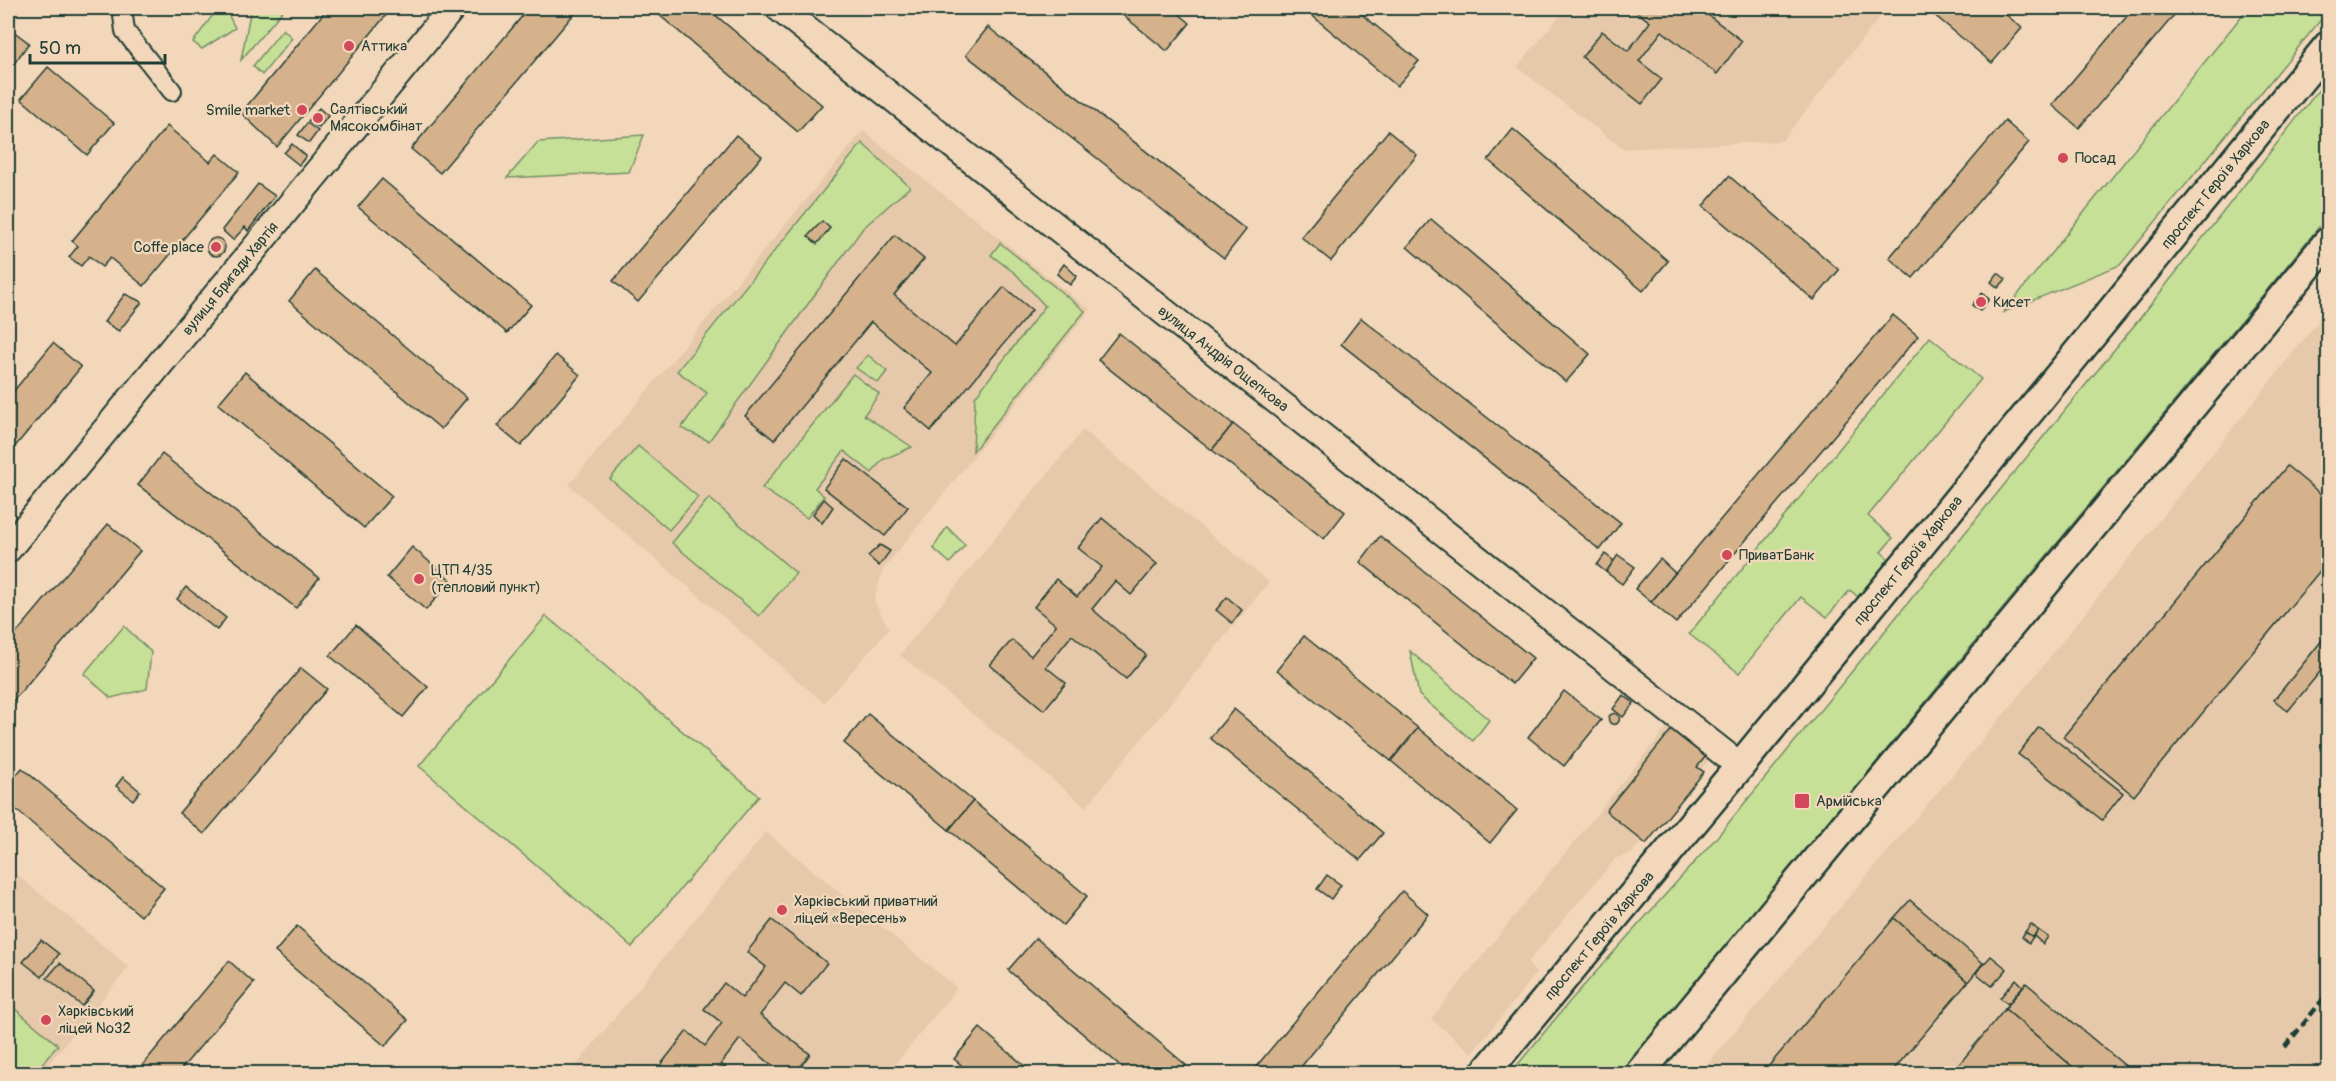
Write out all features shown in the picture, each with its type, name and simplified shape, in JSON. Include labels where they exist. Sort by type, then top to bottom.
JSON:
[{"type":"main road","name":"проспект Героїв Харкова","points":[[1484,1074],[1740,766],[2328,46]]},
{"type":"main road","points":[[1639,1074],[2328,242]]},
{"type":"street","points":[[122,8],[125,31],[172,91]]},
{"type":"street","name":"вулиця Бригади Хартія","points":[[8,549],[452,8]]},
{"type":"street","name":"вулиця Андрія Ощепкова","points":[[778,8],[1740,766]]},
{"type":"shaded area","points":[[1566,8],[1887,8],[1782,141],[1623,149],[1517,67]]},
{"type":"shaded area","points":[[863,131],[1090,310],[883,570],[874,601],[889,629],[824,703],[569,485]]},
{"type":"shaded area","points":[[2328,309],[2328,1073],[1699,1074],[2009,708]]},
{"type":"shaded area","points":[[1083,430],[1269,582],[1086,807],[900,655]]},
{"type":"shaded area","points":[[1672,721],[1713,755],[1632,853],[1616,858],[1528,962],[1536,974],[1472,1053],[1431,1019]]},
{"type":"shaded area","name":"Харківський приватний ліцей «Вересень»","points":[[766,832],[957,988],[888,1073],[569,1074]]},
{"type":"shaded area","name":"Харківський ліцей №32","points":[[8,867],[129,967],[41,1073],[8,1073]]},
{"type":"green space","points":[[218,8],[225,8],[235,28],[202,49],[193,42]]},
{"type":"green space","points":[[251,8],[285,8],[241,60]]},
{"type":"green space","points":[[2248,8],[2328,8],[2328,11],[2120,265],[2004,312]]},
{"type":"green space","points":[[283,29],[292,38],[262,75],[253,66]]},
{"type":"green space","points":[[2328,78],[2328,216],[1622,1073],[1510,1074],[1570,1001],[1717,837],[2141,317]]},
{"type":"green space","points":[[644,135],[629,172],[507,178],[538,142]]},
{"type":"green space","points":[[862,143],[910,187],[863,228],[709,441],[681,428],[707,393],[677,371]]},
{"type":"green space","points":[[1000,243],[1085,311],[973,451],[975,397],[1045,306],[1016,274],[991,255]]},
{"type":"green space","points":[[1930,337],[1981,379],[1868,516],[1893,538],[1881,552],[1889,559],[1858,597],[1850,590],[1827,617],[1801,597],[1739,673],[1689,634]]},
{"type":"green space","points":[[868,355],[887,371],[878,383],[856,368]]},
{"type":"green space","points":[[853,374],[879,394],[864,415],[912,447],[882,460],[872,473],[844,451],[815,488],[824,496],[807,518],[762,488]]},
{"type":"green space","points":[[638,446],[698,497],[669,530],[610,479]]},
{"type":"green space","points":[[709,498],[796,573],[759,616],[672,543]]},
{"type":"green space","points":[[947,527],[965,545],[950,563],[933,548]]},
{"type":"green space","points":[[546,616],[759,796],[632,947],[419,766]]},
{"type":"green space","points":[[124,626],[151,652],[147,689],[111,698],[84,674]]},
{"type":"green space","points":[[1410,651],[1489,720],[1473,741],[1419,695]]},
{"type":"green space","points":[[8,1003],[58,1045],[34,1073],[8,1073]]},
{"type":"building","points":[[328,8],[392,8],[277,147],[241,113]]},
{"type":"building","points":[[529,8],[579,8],[440,173],[411,149]]},
{"type":"building","points":[[651,8],[707,8],[822,105],[798,132]]},
{"type":"building","points":[[1114,8],[1172,8],[1190,23],[1167,51]]},
{"type":"building","points":[[1303,8],[1354,8],[1419,61],[1397,86]]},
{"type":"building","points":[[1632,8],[1699,8],[1742,41],[1717,74],[1662,31],[1639,61],[1662,79],[1642,104],[1582,57],[1602,31],[1628,51],[1650,22]]},
{"type":"building","points":[[1926,8],[1998,8],[2022,28],[1992,63]]},
{"type":"building","points":[[2134,8],[2180,8],[2079,128],[2052,105]]},
{"type":"building","points":[[988,27],[1246,230],[1224,258],[966,55]]},
{"type":"building","points":[[13,31],[29,43],[8,72],[8,39]]},
{"type":"building","points":[[48,67],[114,123],[87,155],[21,99]]},
{"type":"building","name":"Салтівський Мясокомбінат","points":[[319,108],[328,116],[319,128],[308,121]]},
{"type":"building","points":[[2005,121],[2029,142],[1913,278],[1889,258]]},
{"type":"building","points":[[307,123],[318,131],[309,143],[298,135]]},
{"type":"building","points":[[167,126],[210,162],[217,154],[239,172],[144,286],[110,258],[102,267],[89,256],[81,266],[69,257],[78,246],[72,241]]},
{"type":"building","points":[[1513,129],[1668,261],[1643,291],[1488,160]]},
{"type":"building","points":[[1388,131],[1417,155],[1331,261],[1301,237]]},
{"type":"building","points":[[736,135],[762,156],[638,302],[613,281]]},
{"type":"building","points":[[292,144],[306,156],[299,165],[284,153]]},
{"type":"building","points":[[1729,176],[1839,270],[1814,300],[1703,206]]},
{"type":"building","points":[[382,179],[531,305],[507,333],[358,207]]},
{"type":"building","points":[[258,184],[275,196],[248,231],[245,227],[233,240],[222,230]]},
{"type":"building","points":[[1431,219],[1590,354],[1566,382],[1407,247]]},
{"type":"building","points":[[822,221],[830,228],[817,244],[808,236]]},
{"type":"building","points":[[895,235],[924,259],[894,295],[955,346],[1004,287],[1032,310],[931,431],[904,408],[932,373],[871,322],[774,440],[745,416]]},
{"type":"building","name":"Coffe place","points":[[212,238],[220,238],[225,243],[223,254],[212,256],[207,251],[207,243]]},
{"type":"building","points":[[1064,264],[1077,276],[1070,285],[1057,274]]},
{"type":"building","points":[[315,270],[467,398],[441,429],[289,301]]},
{"type":"building","points":[[1998,273],[2006,279],[1998,288],[1991,282]]},
{"type":"building","name":"Кисет","points":[[1982,293],[1989,299],[1980,311],[1972,305]]},
{"type":"building","points":[[125,294],[142,302],[119,331],[104,322]]},
{"type":"building","points":[[1893,315],[1918,336],[1676,623],[1651,602]]},
{"type":"building","points":[[1361,318],[1621,523],[1600,550],[1341,344]]},
{"type":"building","points":[[1119,333],[1233,424],[1212,450],[1098,360]]},
{"type":"building","points":[[53,343],[81,367],[8,455],[8,398]]},
{"type":"building","points":[[556,355],[580,375],[521,446],[497,426]]},
{"type":"building","points":[[245,372],[392,496],[364,528],[218,404]]},
{"type":"building","points":[[1233,424],[1345,512],[1324,539],[1212,450]]},
{"type":"building","points":[[162,454],[319,578],[296,608],[138,485]]},
{"type":"building","points":[[846,459],[908,507],[885,536],[824,488]]},
{"type":"building","points":[[2287,466],[2328,500],[2328,561],[2134,796],[2063,737]]},
{"type":"building","points":[[824,499],[833,507],[822,523],[813,514]]},
{"type":"building","points":[[1102,518],[1157,564],[1131,595],[1115,581],[1092,609],[1146,655],[1126,679],[1072,635],[1046,667],[1066,683],[1044,710],[990,665],[1012,640],[1031,656],[1056,625],[1034,607],[1056,579],[1077,597],[1102,567],[1078,548]]},
{"type":"building","points":[[108,524],[140,551],[8,707],[8,643]]},
{"type":"building","points":[[1380,536],[1533,658],[1512,684],[1360,562]]},
{"type":"building","points":[[880,545],[890,551],[879,566],[868,556]]},
{"type":"building","name":"ЦТП 4/35 (тепловий пункт)","points":[[412,547],[451,580],[426,610],[387,577]]},
{"type":"building","points":[[1605,554],[1614,561],[1606,572],[1597,565]]},
{"type":"building","points":[[1618,555],[1635,567],[1622,584],[1606,572]]},
{"type":"building","points":[[1660,559],[1675,573],[1651,602],[1635,589]]},
{"type":"building","points":[[186,587],[226,618],[217,630],[177,599]]},
{"type":"building","points":[[1227,597],[1242,610],[1232,623],[1216,610]]},
{"type":"building","points":[[356,625],[428,687],[403,717],[330,656]]},
{"type":"building","points":[[2328,633],[2328,662],[2288,711],[2274,700]]},
{"type":"building","points":[[1304,636],[1418,728],[1391,761],[1277,670]]},
{"type":"building","points":[[301,668],[327,689],[204,834],[179,813]]},
{"type":"building","points":[[1564,691],[1601,720],[1564,766],[1528,737]]},
{"type":"building","points":[[1623,695],[1634,703],[1623,717],[1613,709]]},
{"type":"building","points":[[1234,709],[1383,833],[1360,860],[1210,738]]},
{"type":"building","points":[[1614,713],[1620,719],[1614,725],[1608,719]]},
{"type":"building","points":[[868,714],[973,801],[949,830],[844,743]]},
{"type":"building","points":[[2039,727],[2123,793],[2102,820],[2018,754]]},
{"type":"building","points":[[1418,728],[1517,810],[1490,843],[1391,761]]},
{"type":"building","points":[[1672,729],[1706,756],[1697,767],[1704,772],[1646,844],[1606,811]]},
{"type":"building","points":[[22,768],[164,888],[141,916],[8,803],[8,785]]},
{"type":"building","points":[[123,777],[140,791],[133,800],[116,786]]},
{"type":"building","points":[[973,801],[1087,896],[1063,925],[949,830]]},
{"type":"building","points":[[1327,875],[1341,885],[1331,899],[1317,889]]},
{"type":"building","points":[[1402,891],[1428,914],[1295,1074],[1250,1074]]},
{"type":"building","points":[[1910,900],[1983,963],[1968,982],[1894,918]]},
{"type":"building","points":[[1894,918],[1968,982],[1890,1074],[1762,1074]]},
{"type":"building","points":[[772,920],[827,963],[801,996],[785,983],[760,1015],[810,1054],[795,1074],[783,1074],[740,1039],[721,1064],[733,1074],[657,1074],[655,1072],[687,1031],[705,1046],[722,1023],[704,1009],[724,983],[742,998],[766,967],[747,952]]},
{"type":"building","points":[[2031,924],[2038,930],[2033,937],[2025,932]]},
{"type":"building","points":[[297,926],[408,1020],[385,1046],[275,952]]},
{"type":"building","points":[[2038,930],[2048,937],[2043,944],[2034,936]]},
{"type":"building","points":[[2025,932],[2033,937],[2029,943],[2022,937]]},
{"type":"building","points":[[1036,938],[1186,1065],[1179,1074],[1130,1074],[1008,970]]},
{"type":"building","points":[[41,940],[59,954],[42,977],[23,962]]},
{"type":"building","points":[[1991,956],[2007,969],[1992,986],[1976,973]]},
{"type":"building","points":[[229,961],[254,983],[177,1074],[135,1074]]},
{"type":"building","points":[[60,963],[94,991],[82,1006],[47,978]]},
{"type":"building","points":[[2016,979],[2023,986],[2008,1004],[2000,998]]},
{"type":"building","points":[[2026,983],[2135,1074],[2081,1074],[2005,1009]]},
{"type":"building","points":[[2005,1009],[2081,1074],[1951,1074]]},
{"type":"building","points":[[980,1028],[1034,1074],[972,1074],[954,1059]]},
{"type":"railway","points":[[2285,1047],[2328,993]]},
{"type":"place","name":"Аттика","points":[[349,46]]},
{"type":"place","name":"Smile market","points":[[302,110]]},
{"type":"place","name":"Салтівський Мясокомбінат","points":[[318,118]]},
{"type":"place","name":"Посад","points":[[2063,158]]},
{"type":"place","name":"Coffe place","points":[[216,247]]},
{"type":"place","name":"Кисет","points":[[1981,302]]},
{"type":"place","name":"ПриватБанк","points":[[1727,555]]},
{"type":"place","name":"ЦТП 4/35 (тепловий пункт)","points":[[419,579]]},
{"type":"place","name":"Армійська","points":[[1802,801]]},
{"type":"place","name":"Харківський приватний ліцей «Вересень»","points":[[782,910]]},
{"type":"place","name":"Харківський ліцей №32","points":[[46,1020]]}]
